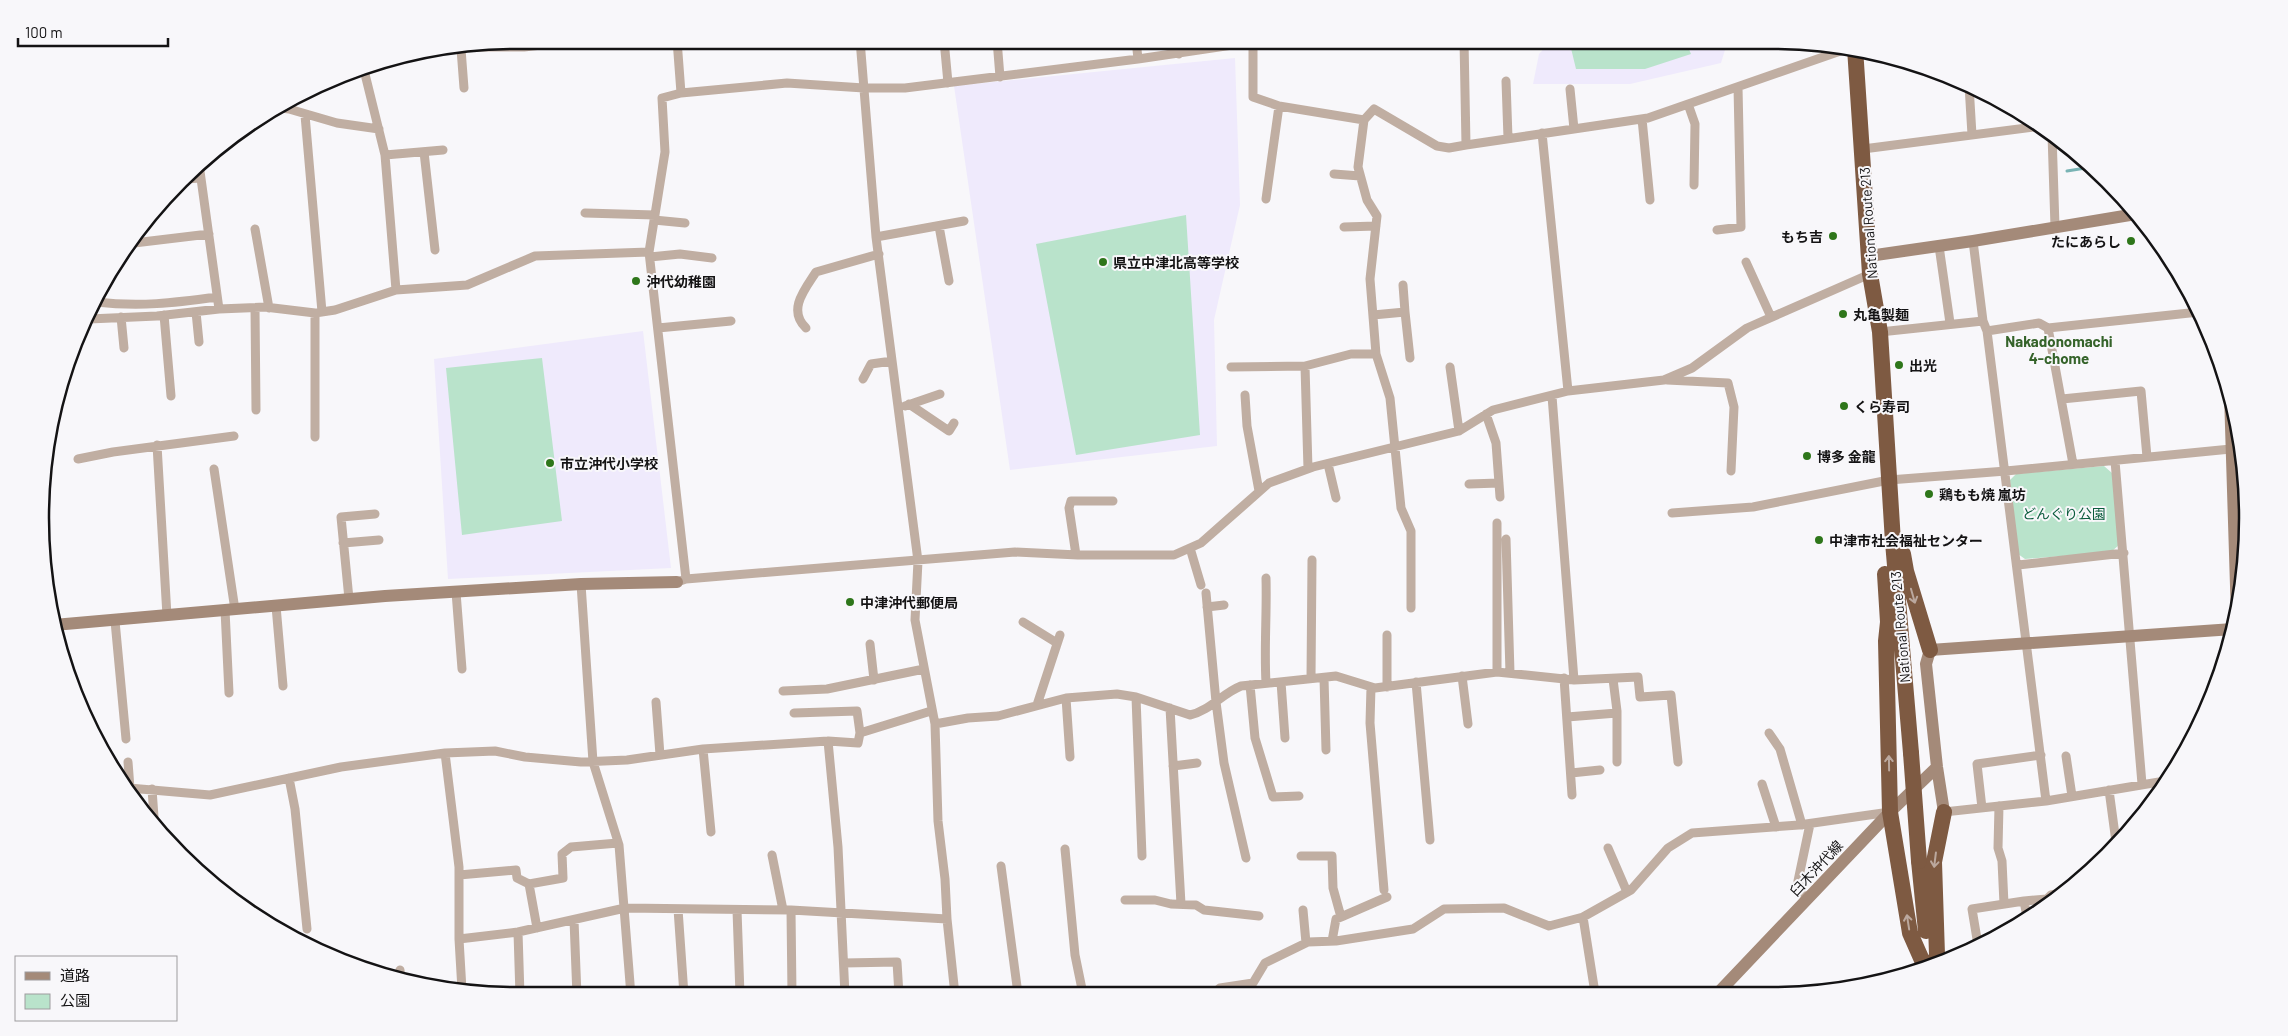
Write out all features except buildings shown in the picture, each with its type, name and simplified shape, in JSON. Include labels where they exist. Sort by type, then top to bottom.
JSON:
[{"type":"highway","name":"National Route 213","points":[[1856,57],[1863,149],[1868,256],[1880,332],[1893,542],[1928,959]]},
{"type":"highway","points":[[1890,480],[1906,571],[1930,650]]},
{"type":"highway","points":[[1893,542],[1884,557],[1888,622],[1886,651],[1890,812],[1910,933],[1923,961]]},
{"type":"highway","points":[[1937,957],[1934,862],[1944,812]]},
{"type":"street","points":[[678,49],[681,94]]},
{"type":"street","points":[[861,49],[876,237],[918,561],[915,620],[935,724],[938,820],[954,987]]},
{"type":"street","points":[[945,49],[948,83]]},
{"type":"street","points":[[998,49],[1000,77]]},
{"type":"street","points":[[1137,49],[1138,59]]},
{"type":"street","points":[[1179,49],[1179,54]]},
{"type":"street","points":[[682,580],[650,254],[665,152],[662,98],[681,94],[787,83],[864,88],[905,88],[1210,49]]},
{"type":"street","points":[[1253,49],[1253,96],[1279,106],[1364,120]]},
{"type":"street","points":[[1464,49],[1466,145]]},
{"type":"street","points":[[461,53],[464,88]]},
{"type":"street","points":[[1411,608],[1411,531],[1402,508],[1390,398],[1376,354],[1370,279],[1377,216],[1367,200],[1358,167],[1364,120],[1374,109],[1437,146],[1449,148],[1642,119],[1834,53]]},
{"type":"street","points":[[365,75],[385,155],[396,290]]},
{"type":"street","points":[[1506,81],[1508,138]]},
{"type":"street","points":[[1717,230],[1741,227],[1738,87]]},
{"type":"street","points":[[1570,89],[1574,129]]},
{"type":"street","points":[[1969,93],[1972,135]]},
{"type":"street","points":[[1688,104],[1695,124],[1694,185]]},
{"type":"street","points":[[1266,199],[1279,106]]},
{"type":"street","points":[[289,109],[337,123],[379,129]]},
{"type":"street","points":[[305,115],[318,312],[315,438]]},
{"type":"street","points":[[1642,119],[1650,200]]},
{"type":"street","points":[[1863,149],[2030,128]]},
{"type":"street","points":[[1542,134],[1568,391]]},
{"type":"street","points":[[2052,143],[2055,227]]},
{"type":"street","points":[[385,155],[443,150]]},
{"type":"street","points":[[424,152],[436,250]]},
{"type":"street","points":[[200,174],[219,309]]},
{"type":"street","points":[[1334,174],[1360,176]]},
{"type":"street","points":[[194,178],[200,178]]},
{"type":"street","points":[[585,213],[655,218],[685,223]]},
{"type":"street","points":[[1868,256],[2128,215]]},
{"type":"street","points":[[876,237],[964,221]]},
{"type":"street","points":[[939,226],[949,281]]},
{"type":"street","points":[[1344,227],[1376,226]]},
{"type":"street","points":[[256,229],[269,308]]},
{"type":"street","points":[[138,242],[209,234]]},
{"type":"street","points":[[1973,241],[1982,321],[1987,331],[2006,471],[2046,801]]},
{"type":"street","points":[[1939,246],[1950,323]]},
{"type":"street","points":[[93,319],[164,315],[219,309],[269,308],[318,312],[335,310],[396,290],[468,284],[535,256],[680,254],[712,258]]},
{"type":"street","points":[[806,328],[800,322],[797,301],[816,272],[878,254]]},
{"type":"street","points":[[1746,262],[1771,317]]},
{"type":"street","points":[[1664,380],[1692,368],[1747,328],[1870,274]]},
{"type":"street","points":[[1403,285],[1410,358]]},
{"type":"street","points":[[101,303],[131,306],[170,304],[217,297]]},
{"type":"street","points":[[255,308],[256,410]]},
{"type":"street","points":[[196,312],[199,342]]},
{"type":"street","points":[[1373,315],[1405,312]]},
{"type":"street","points":[[1987,331],[2039,323],[2048,328],[2192,313]]},
{"type":"street","points":[[164,315],[171,396]]},
{"type":"street","points":[[121,317],[124,348]]},
{"type":"street","points":[[658,328],[732,321]]},
{"type":"street","points":[[1880,332],[1982,321]]},
{"type":"street","points":[[2048,328],[2073,464]]},
{"type":"street","points":[[1231,367],[1305,366],[1351,354],[1376,354]]},
{"type":"street","points":[[863,379],[871,364],[892,362]]},
{"type":"street","points":[[1305,366],[1308,469]]},
{"type":"street","points":[[1450,367],[1459,431]]},
{"type":"street","points":[[62,625],[349,599],[581,584],[682,580],[1014,552],[1150,556],[1174,554],[1201,543],[1269,483],[1308,469],[1459,431],[1493,410],[1568,391],[1664,380],[1728,384],[1734,407],[1730,471]]},
{"type":"street","points":[[2062,399],[2140,391],[2147,457]]},
{"type":"street","points":[[898,408],[940,394]]},
{"type":"street","points":[[1245,395],[1247,426],[1259,491]]},
{"type":"street","points":[[1552,396],[1574,680]]},
{"type":"street","points":[[910,404],[949,431],[954,423]]},
{"type":"street","points":[[1486,414],[1496,443],[1500,497]]},
{"type":"street","points":[[78,459],[157,445],[234,436]]},
{"type":"street","points":[[157,445],[167,616]]},
{"type":"street","points":[[1672,513],[1754,507],[1890,480],[2115,461],[2234,448]]},
{"type":"street","points":[[2115,461],[2142,784]]},
{"type":"street","points":[[1328,464],[1336,498]]},
{"type":"street","points":[[2236,468],[2237,562]]},
{"type":"street","points":[[214,469],[230,610],[229,693]]},
{"type":"street","points":[[1469,484],[1499,482]]},
{"type":"street","points":[[1076,555],[1069,508],[1071,502],[1113,502]]},
{"type":"street","points":[[349,599],[341,518],[375,514]]},
{"type":"street","points":[[1497,523],[1497,672]]},
{"type":"street","points":[[1506,539],[1510,673]]},
{"type":"street","points":[[344,543],[379,540]]},
{"type":"street","points":[[1190,548],[1204,589],[1224,763],[1246,858]]},
{"type":"street","points":[[2018,565],[2124,553]]},
{"type":"street","points":[[1311,678],[1312,560]]},
{"type":"street","points":[[1266,578],[1267,622],[1264,640],[1266,683]]},
{"type":"street","points":[[581,584],[593,762],[618,843],[630,987]]},
{"type":"street","points":[[456,592],[462,668]]},
{"type":"street","points":[[1207,607],[1224,605]]},
{"type":"street","points":[[276,606],[283,686]]},
{"type":"street","points":[[115,621],[126,739]]},
{"type":"street","points":[[1023,622],[1058,639],[1037,705]]},
{"type":"street","points":[[2158,782],[2046,801],[1944,812],[1937,767],[1926,664],[1930,650],[2130,638],[2225,630]]},
{"type":"street","points":[[1387,688],[1388,635]]},
{"type":"street","points":[[870,644],[874,680]]},
{"type":"street","points":[[783,691],[827,688],[924,669]]},
{"type":"street","points":[[935,724],[968,718],[998,716],[1066,698],[1117,694],[1136,697],[1190,715],[1197,714],[1232,690],[1250,685],[1336,676],[1371,687],[1387,688],[1416,682],[1497,672],[1574,680],[1638,677],[1640,697],[1672,694],[1678,762]]},
{"type":"street","points":[[1462,676],[1468,724]]},
{"type":"street","points":[[1324,678],[1326,750]]},
{"type":"street","points":[[1564,678],[1572,795]]},
{"type":"street","points":[[1613,678],[1617,713],[1617,762]]},
{"type":"street","points":[[1280,682],[1285,738]]},
{"type":"street","points":[[1416,682],[1430,840]]},
{"type":"street","points":[[1250,685],[1255,738],[1273,797],[1299,796]]},
{"type":"street","points":[[1332,941],[1336,919],[1385,894],[1370,723],[1371,687]]},
{"type":"street","points":[[1136,697],[1142,856]]},
{"type":"street","points":[[1066,698],[1070,757]]},
{"type":"street","points":[[656,702],[660,755]]},
{"type":"street","points":[[1170,708],[1181,904]]},
{"type":"street","points":[[135,788],[210,795],[376,762],[445,753],[495,751],[547,760],[593,762],[660,755],[703,748],[828,741],[858,743],[860,733],[857,711],[794,713]]},
{"type":"street","points":[[860,733],[931,711]]},
{"type":"street","points":[[1567,717],[1617,713]]},
{"type":"street","points":[[1769,734],[1780,749],[1806,824],[1798,881],[1805,901]]},
{"type":"street","points":[[828,741],[842,913],[845,987]]},
{"type":"street","points":[[703,748],[711,832]]},
{"type":"street","points":[[445,753],[459,875],[459,939],[462,983]]},
{"type":"street","points":[[1982,808],[1978,764],[2041,755]]},
{"type":"street","points":[[2066,756],[2072,796]]},
{"type":"street","points":[[128,762],[129,781]]},
{"type":"street","points":[[1173,766],[1197,763]]},
{"type":"street","name":"臼木沖代線","points":[[1724,987],[1890,812],[1937,767]]},
{"type":"street","points":[[1571,773],[1600,770]]},
{"type":"street","points":[[289,778],[295,809],[307,929]]},
{"type":"street","points":[[1762,784],[1776,827]]},
{"type":"street","points":[[152,789],[154,813]]},
{"type":"street","points":[[2109,790],[2115,836]]},
{"type":"street","points":[[1999,806],[1998,848],[2002,861],[2004,904]]},
{"type":"street","points":[[1227,987],[1253,983],[1265,963],[1306,943],[1332,941],[1413,928],[1444,909],[1504,908],[1549,926],[1583,917],[1627,892],[1668,848],[1692,833],[1806,824],[1890,812]]},
{"type":"street","points":[[459,875],[516,870],[517,878],[529,884],[563,878],[562,854],[571,847],[618,843]]},
{"type":"street","points":[[1608,848],[1627,892]]},
{"type":"street","points":[[1065,849],[1075,955],[1082,987]]},
{"type":"street","points":[[772,855],[787,910],[792,987]]},
{"type":"street","points":[[1301,856],[1332,856],[1333,888],[1341,916]]},
{"type":"street","points":[[1001,866],[1017,987]]},
{"type":"street","points":[[529,884],[536,928]]},
{"type":"street","points":[[1132,897],[1171,904],[1196,905],[1204,910],[1259,916]]},
{"type":"street","points":[[1977,939],[1972,909],[2043,899]]},
{"type":"street","points":[[2024,901],[2026,911]]},
{"type":"street","points":[[459,939],[518,932],[625,908],[787,910],[947,919]]},
{"type":"street","points":[[678,909],[683,987]]},
{"type":"street","points":[[738,910],[740,987]]},
{"type":"street","points":[[1303,910],[1306,943]]},
{"type":"street","points":[[1583,917],[1594,987]]},
{"type":"street","points":[[574,920],[577,987]]},
{"type":"street","points":[[518,932],[520,987]]},
{"type":"street","points":[[844,963],[897,962],[899,987]]},
{"type":"shaded area","points":[[1544,49],[1725,49],[1721,63],[1630,84],[1533,84],[1539,54]]},
{"type":"shaded area","name":"県立中津北高等学校","points":[[1235,58],[1240,205],[1214,320],[1217,446],[1010,470],[954,86]]},
{"type":"shaded area","name":"市立沖代小学校","points":[[643,331],[671,568],[448,579],[434,359]]},
{"type":"green space","points":[[1571,49],[1689,49],[1691,54],[1645,69],[1576,69]]},
{"type":"green space","points":[[1186,215],[1200,435],[1076,455],[1036,244]]},
{"type":"green space","points":[[542,358],[562,521],[462,535],[446,368]]},
{"type":"green space","name":"どんぐり公園","points":[[2104,466],[2112,473],[2119,545],[2111,552],[2025,559],[2018,554],[2010,480],[2016,474]]},
{"type":"waterway","points":[[2067,171],[2083,168]]},
{"type":"place","name":"もち吉","points":[[1833,236]]},
{"type":"place","name":"たにあらし","points":[[2131,241]]},
{"type":"place","name":"県立中津北高等学校","points":[[1103,262]]},
{"type":"place","name":"沖代幼稚園","points":[[636,281]]},
{"type":"place","name":"丸亀製麺","points":[[1843,314]]},
{"type":"place","name":"出光","points":[[1899,365]]},
{"type":"place","name":"くら寿司","points":[[1844,406]]},
{"type":"place","name":"博多 金龍","points":[[1807,456]]},
{"type":"place","name":"市立沖代小学校","points":[[550,463]]},
{"type":"place","name":"鶏もも焼 嵐坊","points":[[1929,494]]},
{"type":"place","name":"中津市社会福祉センター","points":[[1819,540]]},
{"type":"place","name":"中津沖代郵便局","points":[[850,602]]},
{"type":"district","name":"Nakadonomachi 4-chome","points":[[2059,350]]}]
